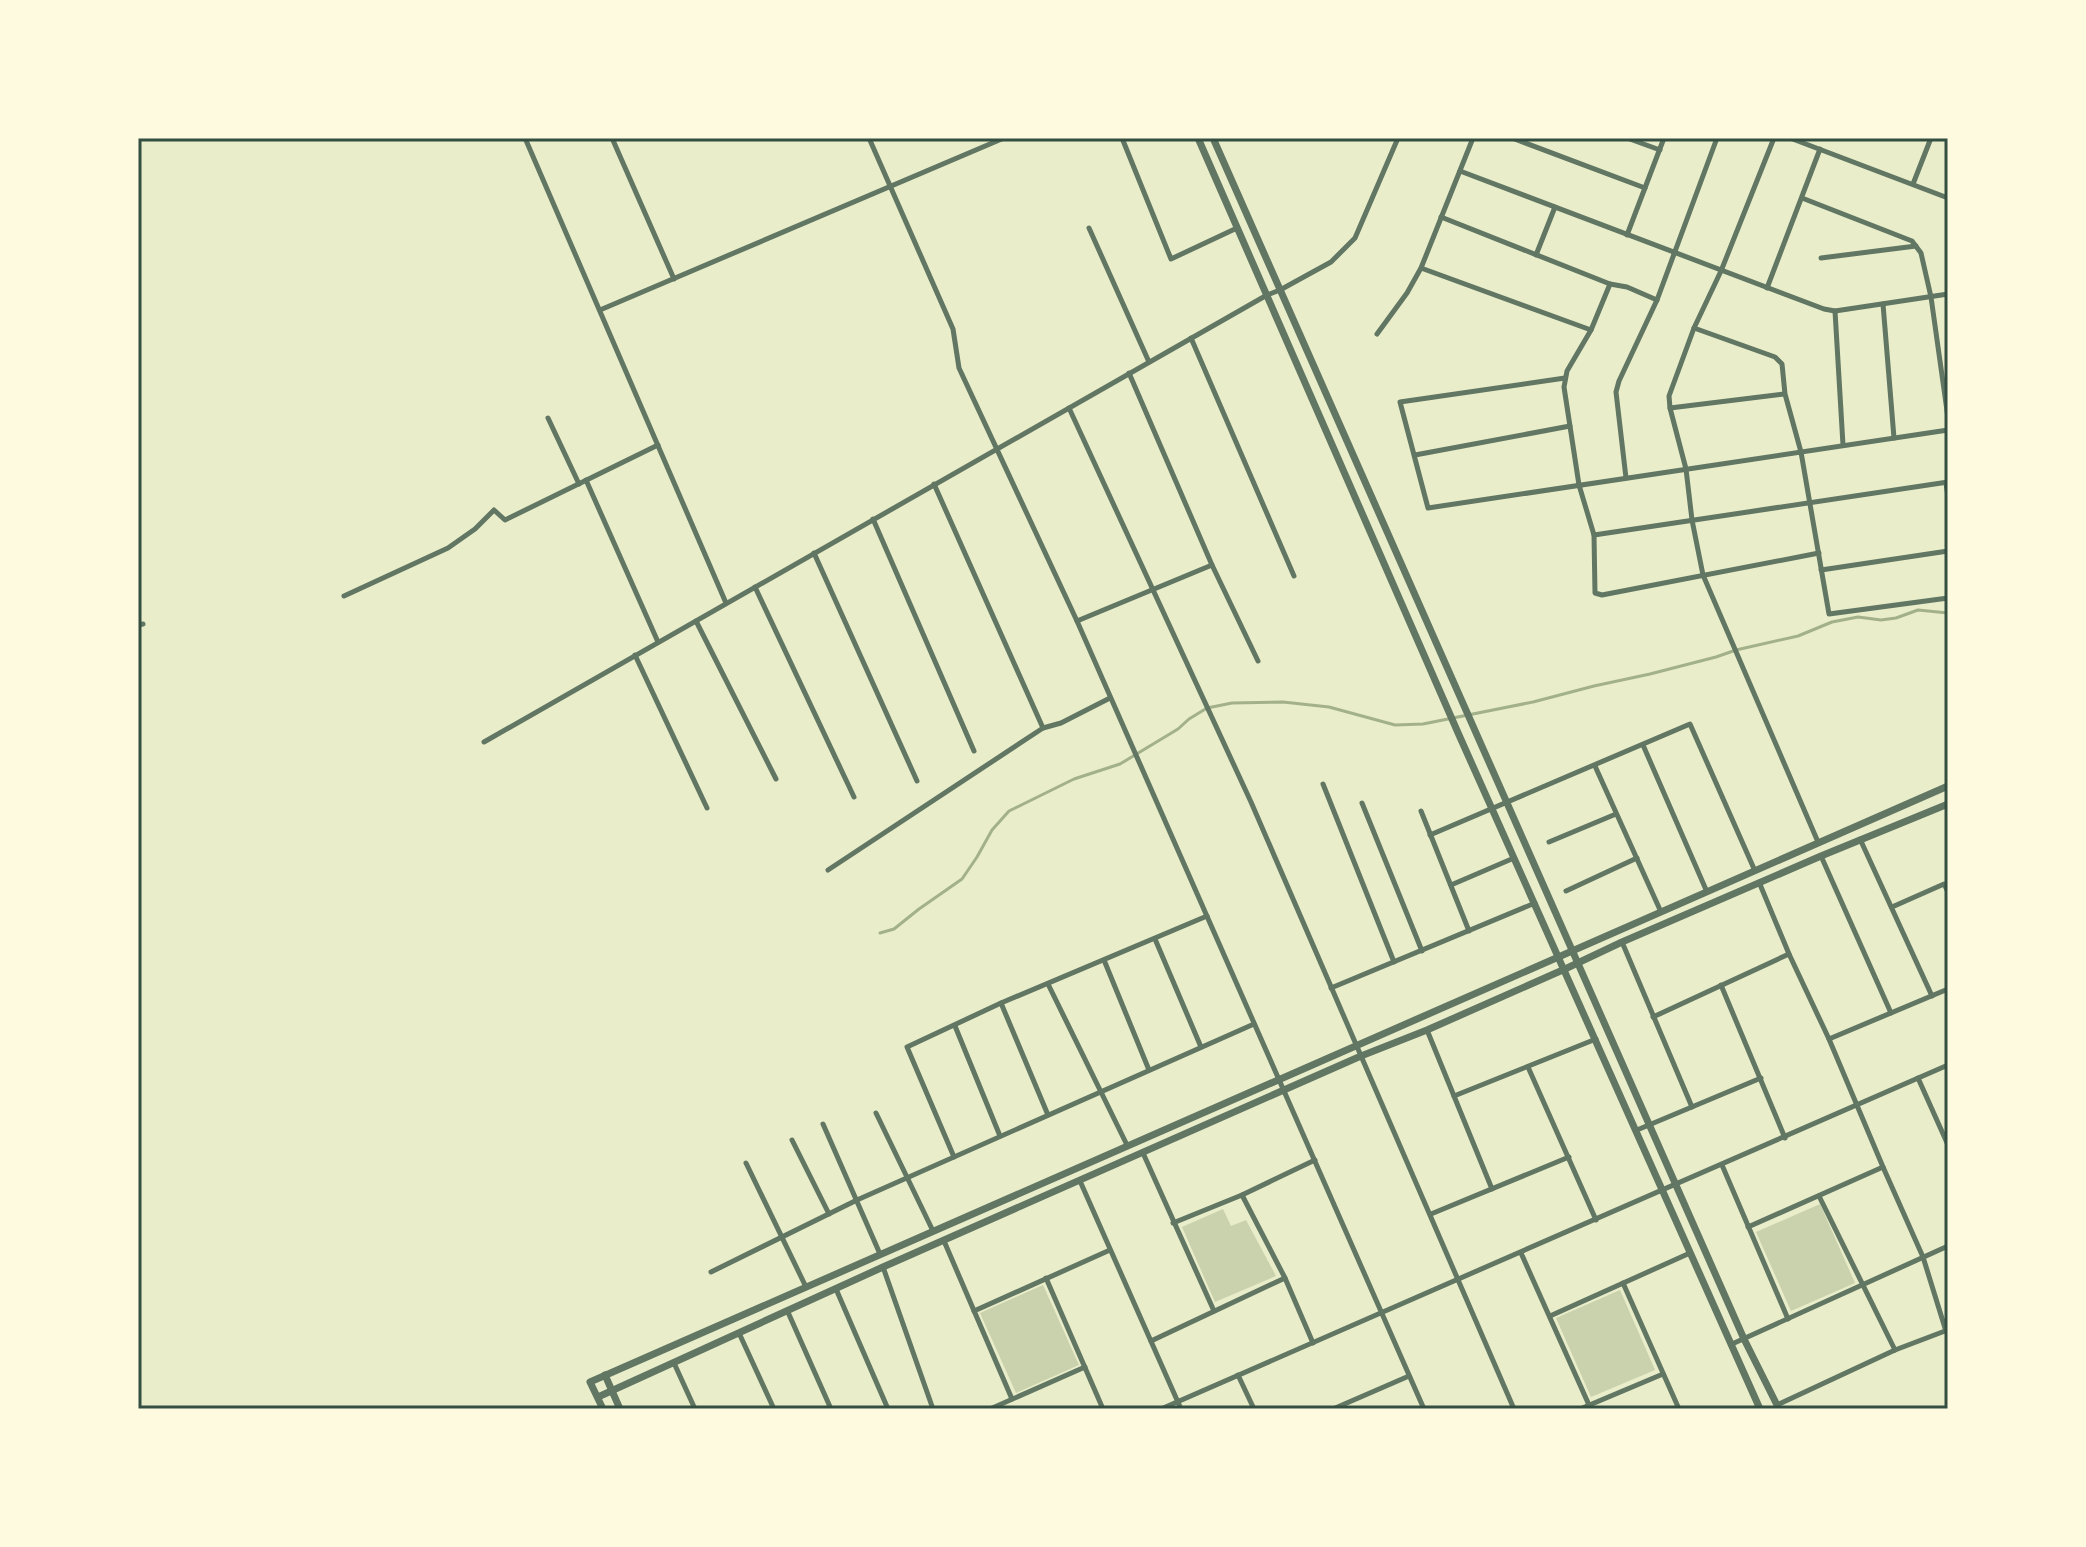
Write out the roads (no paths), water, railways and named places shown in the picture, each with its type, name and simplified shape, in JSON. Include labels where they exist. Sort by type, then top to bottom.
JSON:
[{"type":"street","points":[[525,138],[726,603]]},
{"type":"street","points":[[612,138],[674,279]]},
{"type":"street","points":[[869,138],[953,329],[959,368],[1077,621],[1424,1409]]},
{"type":"street","points":[[600,310],[1004,138]]},
{"type":"street","points":[[1122,138],[1171,259],[1237,228]]},
{"type":"street","points":[[1198,138],[1459,735],[1760,1409]]},
{"type":"street","points":[[1213,138],[1775,1408],[1895,1350],[1945,1331],[1923,1257],[1759,882]]},
{"type":"street","points":[[484,742],[1129,373],[1331,262],[1355,238],[1398,138]]},
{"type":"street","points":[[1377,334],[1421,268],[1473,138]]},
{"type":"street","points":[[1512,138],[1645,188]]},
{"type":"street","points":[[1627,138],[1660,150]]},
{"type":"street","points":[[1627,235],[1664,138]]},
{"type":"street","points":[[1626,478],[1616,392],[1657,300],[1717,138]]},
{"type":"street","points":[[1774,138],[1721,271],[1694,328],[1669,396],[1686,469],[1703,575],[1818,842]]},
{"type":"street","points":[[1790,138],[1948,198]]},
{"type":"street","points":[[1913,184],[1928,139]]},
{"type":"street","points":[[1767,288],[1820,149]]},
{"type":"street","points":[[1460,171],[1813,306],[1835,311],[1948,294]]},
{"type":"street","points":[[1802,198],[1912,241],[1921,253],[1931,297],[1948,418]]},
{"type":"street","points":[[1536,255],[1555,207]]},
{"type":"street","points":[[1441,217],[1657,300]]},
{"type":"street","points":[[1089,228],[1149,362]]},
{"type":"street","points":[[1821,258],[1916,246]]},
{"type":"street","points":[[1421,268],[1591,330]]},
{"type":"street","points":[[1610,284],[1591,330],[1565,378],[1564,387],[1579,485],[1594,535],[1594,591],[1598,595],[1819,553]]},
{"type":"street","points":[[1883,304],[1894,438]]},
{"type":"street","points":[[1835,311],[1843,445]]},
{"type":"street","points":[[1694,328],[1779,360],[1782,364],[1785,394],[1801,452],[1829,614],[1948,598]]},
{"type":"street","points":[[1191,338],[1294,576]]},
{"type":"street","points":[[1129,373],[1212,565],[1258,661]]},
{"type":"street","points":[[1565,378],[1400,402],[1428,508],[1948,430]]},
{"type":"street","points":[[1670,408],[1785,394]]},
{"type":"street","points":[[1069,408],[1251,802],[1514,1409]]},
{"type":"street","points":[[548,418],[583,482],[658,642]]},
{"type":"street","points":[[1415,455],[1570,426]]},
{"type":"street","points":[[344,596],[448,548],[475,529],[494,510],[505,520],[658,445]]},
{"type":"street","points":[[1594,535],[1947,482],[1948,497]]},
{"type":"street","points":[[934,484],[1043,728]]},
{"type":"street","points":[[873,519],[974,751]]},
{"type":"street","points":[[1821,570],[1948,551]]},
{"type":"street","points":[[814,553],[917,781]]},
{"type":"street","points":[[1077,621],[1212,565]]},
{"type":"street","points":[[755,587],[854,797]]},
{"type":"street","points":[[696,621],[776,779]]},
{"type":"street","points":[[635,655],[707,808]]},
{"type":"street","points":[[828,870],[1043,728],[1061,723],[1110,698]]},
{"type":"street","points":[[1430,835],[1690,724],[1755,871]]},
{"type":"street","points":[[1643,745],[1707,892]]},
{"type":"street","points":[[1595,766],[1661,912]]},
{"type":"street","points":[[1323,784],[1394,962]]},
{"type":"street","points":[[603,1409],[590,1382],[605,1375],[1948,786]]},
{"type":"street","points":[[1915,799],[1921,815]]},
{"type":"street","points":[[1362,803],[1422,951]]},
{"type":"street","points":[[598,1397],[1361,1056],[1427,1030],[1759,882],[1948,804]]},
{"type":"street","points":[[1421,811],[1469,931]]},
{"type":"street","points":[[1549,842],[1616,814]]},
{"type":"street","points":[[1860,839],[1932,996]]},
{"type":"street","points":[[1821,856],[1891,1013]]},
{"type":"street","points":[[1451,885],[1515,857]]},
{"type":"street","points":[[1566,891],[1637,858]]},
{"type":"street","points":[[1891,907],[1944,884],[1948,892]]},
{"type":"street","points":[[1331,988],[1535,903]]},
{"type":"street","points":[[954,1157],[907,1047],[1001,1003],[1207,916]]},
{"type":"street","points":[[1155,939],[1201,1047]]},
{"type":"street","points":[[1622,942],[1692,1107]]},
{"type":"street","points":[[1653,1017],[1789,954]]},
{"type":"street","points":[[1104,960],[1149,1070]]},
{"type":"street","points":[[1048,984],[1127,1145]]},
{"type":"street","points":[[1721,985],[1785,1138]]},
{"type":"street","points":[[1829,1039],[1948,989]]},
{"type":"street","points":[[1001,1003],[1048,1115]]},
{"type":"street","points":[[711,1272],[857,1200],[1254,1024]]},
{"type":"street","points":[[955,1026],[1000,1136]]},
{"type":"street","points":[[1427,1030],[1492,1189]]},
{"type":"street","points":[[1454,1096],[1596,1039]]},
{"type":"street","points":[[1161,1409],[1948,1065]]},
{"type":"street","points":[[1528,1067],[1596,1220]]},
{"type":"street","points":[[1637,1130],[1761,1078]]},
{"type":"street","points":[[1918,1078],[1948,1144]]},
{"type":"street","points":[[876,1113],[933,1231]]},
{"type":"street","points":[[823,1124],[880,1254]]},
{"type":"street","points":[[792,1140],[829,1214]]},
{"type":"street","points":[[1143,1153],[1214,1311]]},
{"type":"street","points":[[1431,1214],[1569,1157]]},
{"type":"street","points":[[1173,1223],[1315,1160]]},
{"type":"street","points":[[746,1163],[806,1287]]},
{"type":"street","points":[[1722,1165],[1788,1319]]},
{"type":"street","points":[[1748,1227],[1883,1167]]},
{"type":"street","points":[[1080,1181],[1181,1409]]},
{"type":"street","points":[[1242,1195],[1285,1278],[1313,1343]]},
{"type":"street","points":[[1819,1196],[1895,1350]]},
{"type":"street","points":[[944,1241],[1012,1399]]},
{"type":"street","points":[[1732,1344],[1948,1246]]},
{"type":"street","points":[[974,1311],[1110,1250]]},
{"type":"street","points":[[1549,1316],[1691,1252]]},
{"type":"street","points":[[1521,1253],[1589,1405]]},
{"type":"street","points":[[883,1267],[933,1409]]},
{"type":"street","points":[[1046,1278],[1103,1409]]},
{"type":"street","points":[[1151,1341],[1285,1278]]},
{"type":"street","points":[[1623,1283],[1679,1409]]},
{"type":"street","points":[[836,1289],[888,1409]]},
{"type":"street","points":[[787,1310],[831,1409]]},
{"type":"street","points":[[739,1332],[774,1409]]},
{"type":"street","points":[[674,1362],[695,1409]]},
{"type":"street","points":[[990,1409],[1085,1367]]},
{"type":"street","points":[[1580,1409],[1663,1374]]},
{"type":"street","points":[[605,1375],[620,1409]]},
{"type":"street","points":[[1238,1375],[1254,1409]]},
{"type":"street","points":[[1338,1408],[1409,1376]]},
{"type":"waterway","points":[[880,933],[894,929],[962,879],[992,830],[1009,811],[1074,779],[1120,764],[1207,708],[1232,703],[1283,702],[1329,707],[1395,725],[1423,724],[1650,674],[1798,636],[1832,622],[1858,617],[1896,618],[1918,610],[1948,613]]}]
